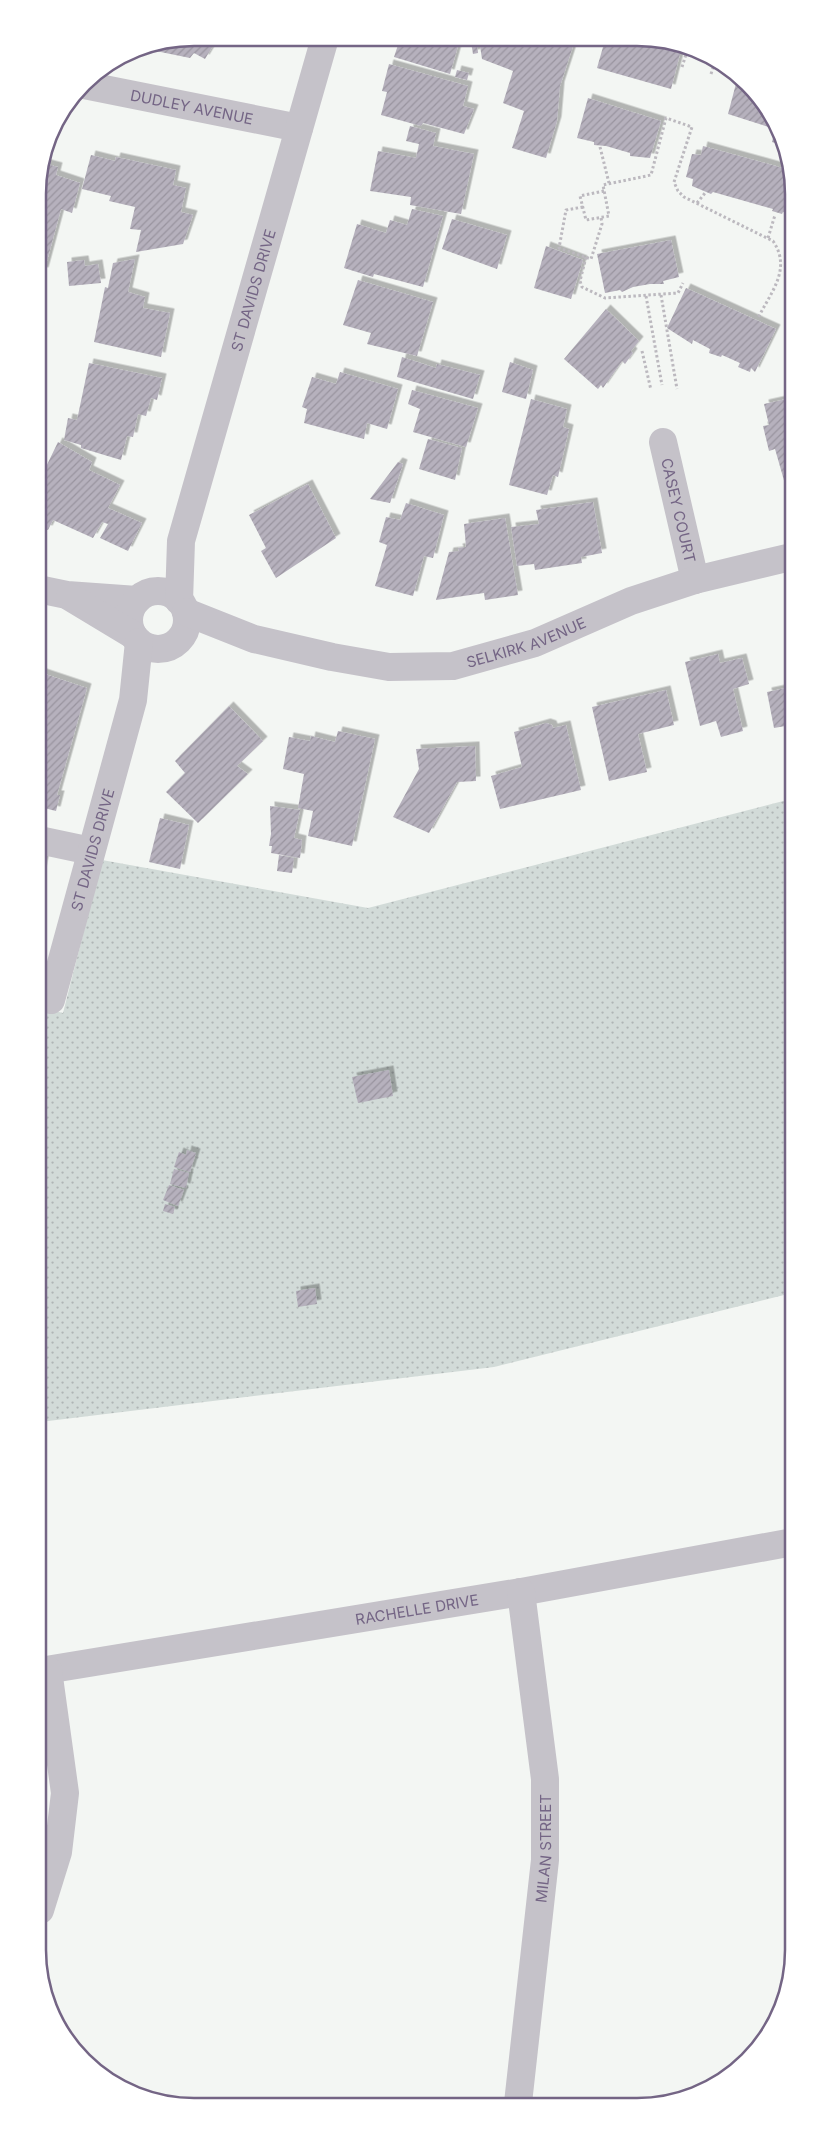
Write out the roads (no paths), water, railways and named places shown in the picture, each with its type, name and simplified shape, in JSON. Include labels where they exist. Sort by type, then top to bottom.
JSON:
[{"type":"street","name":"ST DAVIDS DRIVE","points":[[182,606],[181,541],[323,46]]},
{"type":"street","name":"DUDLEY AVENUE","points":[[94,86],[299,128]]},
{"type":"street","name":"CASEY COURT","points":[[663,442],[695,580]]},
{"type":"street","name":"ST DAVIDS DRIVE","points":[[142,596],[181,541]]},
{"type":"street","name":"SELKIRK AVENUE","points":[[182,606],[254,639],[332,658],[389,667],[453,666],[535,643],[631,601],[695,580],[785,558]]},
{"type":"street","points":[[47,592],[67,595],[142,596],[165,592],[182,606],[186,628],[172,644],[151,648],[67,595]]},
{"type":"street","points":[[136,639],[129,623],[129,617],[130,611],[142,596]]},
{"type":"street","name":"ST DAVIDS DRIVE","points":[[52,1000],[133,700],[136,639]]},
{"type":"street","name":"SELKIRK AVENUE","points":[[172,644],[254,639]]},
{"type":"street","name":"ST DAVIDS DRIVE","points":[[133,700],[172,644]]},
{"type":"street","points":[[47,842],[91,851]]},
{"type":"street","name":"RACHELLE DRIVE","points":[[46,1670],[521,1592],[784,1543]]},
{"type":"street","name":"MILAN STREET","points":[[519,2098],[545,1860],[545,1779],[521,1592]]},
{"type":"street","points":[[46,1683],[65,1793],[58,1852],[46,1891]]}]
